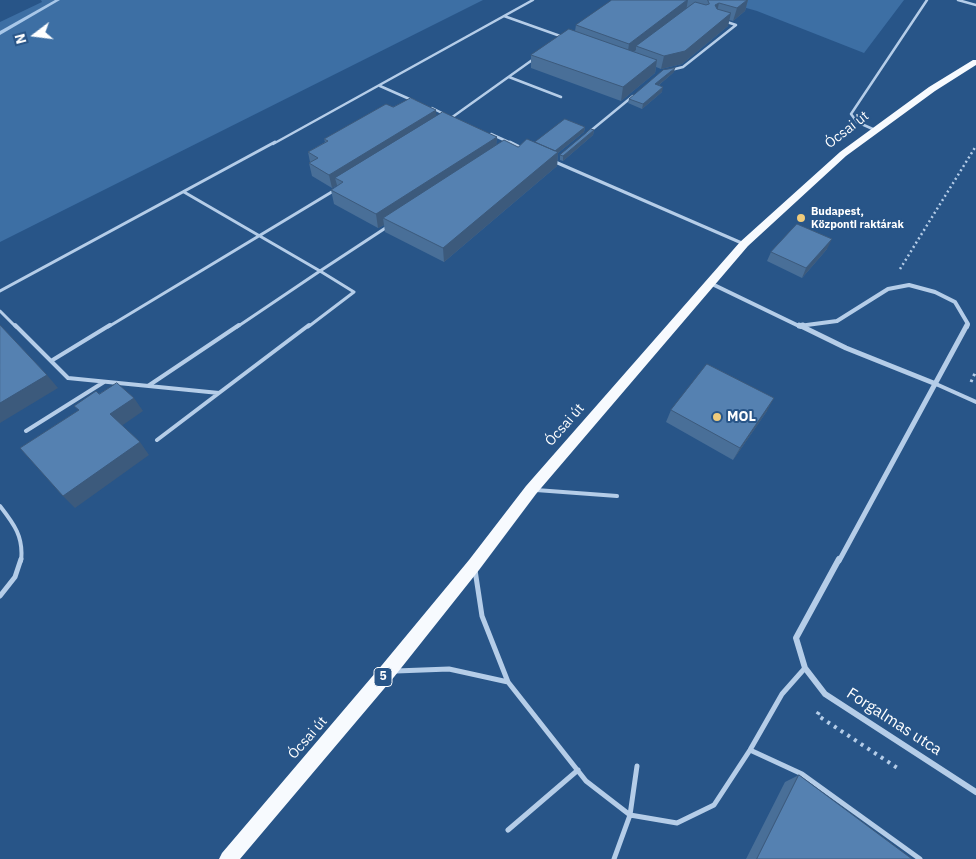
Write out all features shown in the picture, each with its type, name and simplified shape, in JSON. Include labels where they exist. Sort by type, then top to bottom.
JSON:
[{"type":"main road","name":"Ócsai út","points":[[228,859],[388,671],[474,566],[531,490],[744,244],[843,154],[932,89],[976,62]]},
{"type":"street","points":[[710,283],[846,348],[936,384]]},
{"type":"street","points":[[799,326],[837,322],[888,288],[909,285],[935,292],[954,302],[968,324],[796,638],[805,668]]},
{"type":"street","name":"Forgalmas utca","points":[[805,668],[825,694],[976,792]]},
{"type":"lane","points":[[0,291],[380,86],[533,0]]},
{"type":"lane","points":[[875,130],[857,122],[851,114],[927,0]]},
{"type":"lane","points":[[958,0],[976,5]]},
{"type":"lane","points":[[504,16],[563,38]]},
{"type":"lane","points":[[668,70],[682,67],[736,25],[722,21]]},
{"type":"lane","points":[[556,43],[571,32]]},
{"type":"lane","points":[[444,123],[540,54]]},
{"type":"lane","points":[[509,77],[561,97]]},
{"type":"lane","points":[[380,86],[416,102]]},
{"type":"lane","points":[[584,136],[638,91]]},
{"type":"lane","points":[[425,106],[461,121]]},
{"type":"lane","points":[[487,132],[529,151]]},
{"type":"lane","points":[[505,149],[513,144]]},
{"type":"lane","points":[[554,161],[561,155]]},
{"type":"lane","points":[[545,158],[744,244]]},
{"type":"lane","points":[[51,361],[260,237],[335,190]]},
{"type":"lane","points":[[157,440],[354,292],[184,192]]},
{"type":"lane","points":[[148,387],[392,224]]},
{"type":"lane","points":[[0,311],[68,378],[219,393]]},
{"type":"lane","points":[[26,431],[104,382]]},
{"type":"lane","points":[[936,384],[976,402]]},
{"type":"lane","points":[[531,490],[618,496]]},
{"type":"lane","points":[[0,506],[20,535],[23,551],[18,570],[8,590],[0,596]]},
{"type":"lane","points":[[474,566],[482,616],[508,682],[586,781],[630,815],[677,824],[714,805],[750,750],[782,694],[805,668]]},
{"type":"lane","points":[[388,671],[449,670],[508,682]]},
{"type":"lane","points":[[750,750],[802,774],[920,859]]},
{"type":"lane","points":[[614,859],[630,815],[637,766]]},
{"type":"lane","points":[[508,830],[578,770]]},
{"type":"path","points":[[888,288],[976,146]]},
{"type":"shaded area","points":[[41,0],[483,0],[0,242],[0,22],[42,2]]},
{"type":"shaded area","points":[[718,0],[904,0],[864,53],[757,11]]},
{"type":"building","points":[[612,0],[687,0],[629,44],[576,25]]},
{"type":"building","points":[[708,0],[747,0],[737,8],[719,3],[715,5],[717,9],[731,13],[685,51],[664,56],[636,46],[695,2],[706,5],[709,4]]},
{"type":"building","points":[[569,29],[657,60],[623,87],[531,55]]},
{"type":"building","points":[[675,68],[655,84],[663,87],[643,104],[629,99],[663,70]]},
{"type":"building","points":[[411,98],[436,110],[329,175],[309,163],[318,158],[308,152],[328,141],[324,139],[386,104],[393,107]]},
{"type":"building","points":[[443,112],[497,137],[376,214],[331,190],[343,182],[335,178]]},
{"type":"building","points":[[565,119],[585,127],[555,151],[535,142]]},
{"type":"building","points":[[591,129],[594,130],[563,156],[560,155]]},
{"type":"building","points":[[527,139],[558,152],[443,248],[383,218],[504,140],[518,147]]},
{"type":"building","points":[[797,224],[832,239],[806,268],[771,252]]},
{"type":"building","points":[[0,325],[47,375],[0,403]]},
{"type":"building","name":"MOL","points":[[707,364],[774,398],[740,448],[671,410]]},
{"type":"building","points":[[117,383],[134,398],[110,414],[140,442],[63,496],[20,448],[79,410],[74,406],[96,391],[99,394]]},
{"type":"building","points":[[799,775],[912,859],[757,859]]},
{"type":"waterway","points":[[0,33],[58,0]]},
{"type":"place","name":"Budapest, Központi raktárak","points":[[801,218]]},
{"type":"place","name":"MOL","points":[[717,417]]}]
